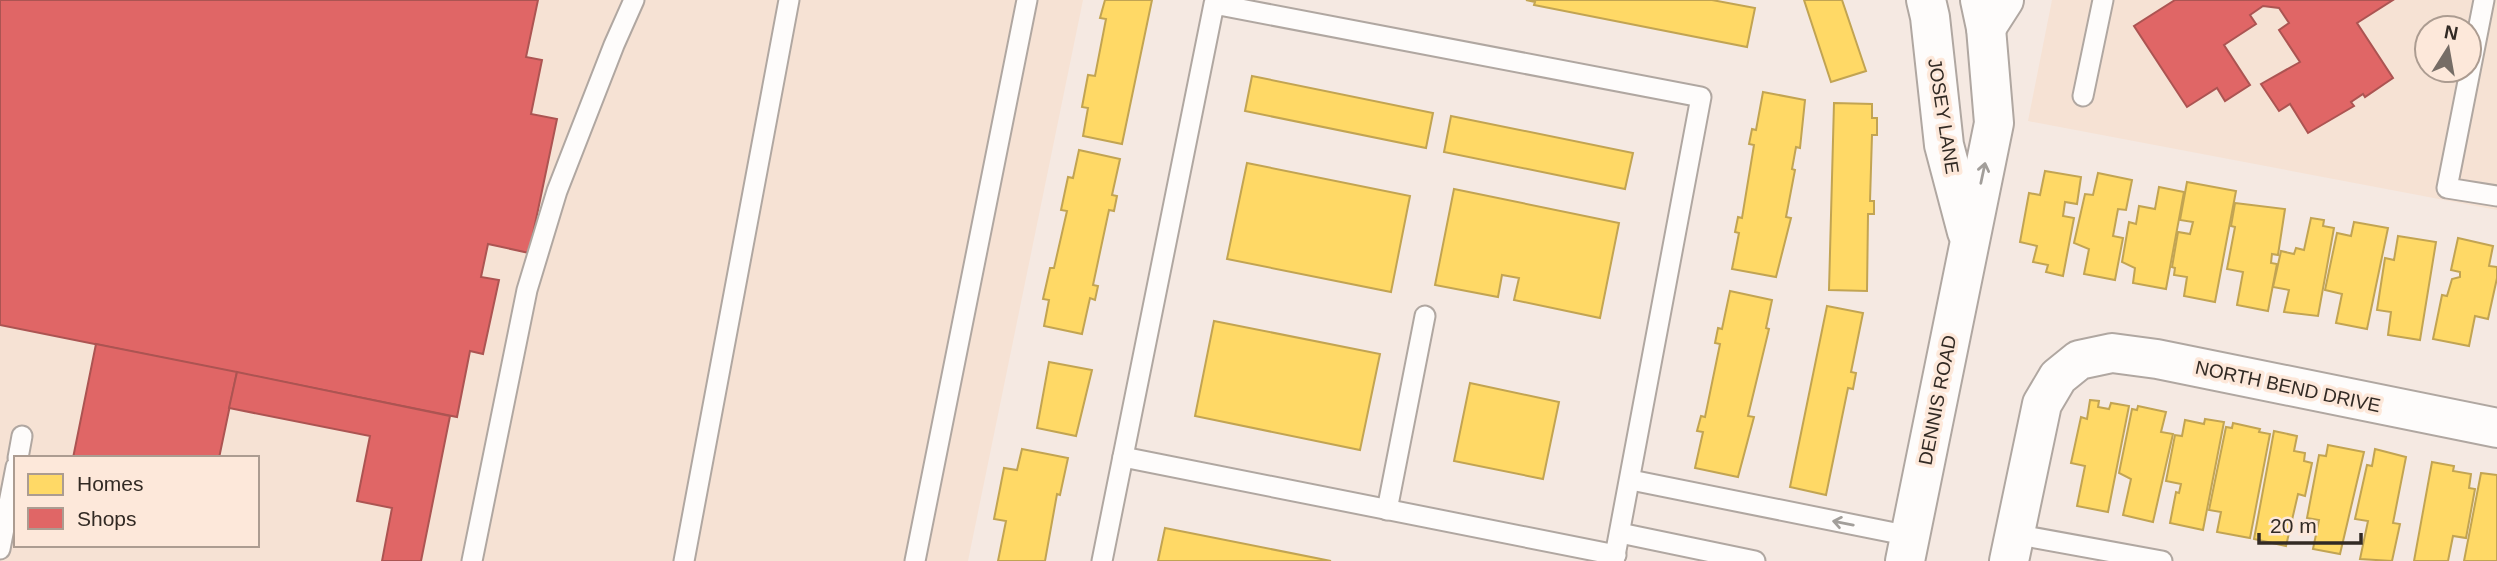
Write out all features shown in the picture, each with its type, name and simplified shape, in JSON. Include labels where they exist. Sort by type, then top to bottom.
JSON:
[{"type":"street","name":"JOSEY LANE","points":[[1926,0],[1944,145],[1969,239]]},
{"type":"street","name":"JOSEY LANE","points":[[1969,239],[1994,122],[1990,9]]},
{"type":"street","name":"DENNIS ROAD","points":[[1907,548],[1969,239]]},
{"type":"street","name":"NORTH BEND DRIVE","points":[[2011,547],[2042,404],[2058,377],[2079,360],[2112,354],[2157,359],[2497,429]]},
{"type":"lane","points":[[472,561],[527,290],[557,191],[634,0]]},
{"type":"lane","points":[[684,561],[789,0]]},
{"type":"lane","points":[[915,561],[1027,0]]},
{"type":"lane","points":[[2083,96],[2103,0]]},
{"type":"lane","points":[[2484,0],[2446,188],[2497,196]]},
{"type":"lane","points":[[1102,561],[1214,4],[1701,97],[1615,558],[1123,457]]},
{"type":"lane","points":[[1387,510],[1425,316]]},
{"type":"lane","points":[[18,456],[22,436]]},
{"type":"lane","points":[[0,549],[14,477]]},
{"type":"lane","points":[[1631,480],[1907,548]]},
{"type":"lane","points":[[1620,533],[1755,561]]},
{"type":"lane","points":[[2011,547],[2162,561]]},
{"type":"shaded area","points":[[0,0],[1083,0],[968,561],[0,561]]},
{"type":"shaded area","points":[[2052,0],[2497,0],[2497,210],[2028,121]]},
{"type":"building: Homes","points":[[1105,0],[1152,0],[1122,144],[1083,136],[1088,108],[1082,107],[1088,75],[1095,76],[1106,19],[1100,18]]},
{"type":"building: Homes","points":[[1526,0],[1712,0],[1755,8],[1747,47],[1534,5],[1535,2]]},
{"type":"building: Homes","points":[[1804,0],[1842,0],[1866,71],[1831,82]]},
{"type":"building: Homes","points":[[1252,76],[1433,113],[1426,148],[1245,111]]},
{"type":"building: Homes","points":[[1763,92],[1805,100],[1800,148],[1796,147],[1792,169],[1795,170],[1786,217],[1791,218],[1776,277],[1732,269],[1739,233],[1735,232],[1738,217],[1742,218],[1754,145],[1749,144],[1752,129],[1756,130]]},
{"type":"building: Homes","points":[[1834,103],[1872,104],[1872,118],[1877,118],[1877,135],[1872,135],[1870,201],[1874,201],[1874,214],[1868,214],[1867,291],[1829,290]]},
{"type":"building: Homes","points":[[1451,116],[1633,153],[1625,189],[1444,152]]},
{"type":"building: Homes","points":[[1079,150],[1120,159],[1112,195],[1117,196],[1114,211],[1109,210],[1093,285],[1098,286],[1095,300],[1090,298],[1082,334],[1044,326],[1049,300],[1043,299],[1050,268],[1054,268],[1067,211],[1061,210],[1068,177],[1073,178]]},
{"type":"building: Homes","points":[[1247,163],[1410,196],[1391,292],[1227,259]]},
{"type":"building: Homes","points":[[2045,171],[2081,177],[2077,204],[2065,202],[2063,216],[2074,218],[2063,276],[2046,272],[2048,265],[2033,262],[2037,246],[2020,242],[2029,193],[2040,195]]},
{"type":"building: Homes","points":[[2098,173],[2132,180],[2126,210],[2118,209],[2113,236],[2123,238],[2115,280],[2084,274],[2089,249],[2074,243],[2085,194],[2093,195]]},
{"type":"building: Homes","points":[[2187,182],[2236,191],[2215,302],[2184,296],[2187,277],[2174,275],[2175,268],[2172,267],[2178,232],[2190,234],[2193,222],[2180,220]]},
{"type":"building: Homes","points":[[2159,187],[2184,192],[2166,289],[2133,283],[2135,268],[2122,262],[2129,222],[2136,224],[2139,206],[2155,209]]},
{"type":"building: Homes","points":[[1454,189],[1619,223],[1600,318],[1514,300],[1519,278],[1502,275],[1498,297],[1435,285]]},
{"type":"building: Homes","points":[[2235,203],[2285,209],[2278,255],[2272,254],[2271,263],[2277,264],[2268,311],[2237,305],[2243,272],[2227,269],[2235,227],[2231,226]]},
{"type":"building: Homes","points":[[2311,218],[2324,220],[2323,226],[2334,228],[2318,316],[2284,312],[2289,290],[2273,287],[2281,251],[2294,254],[2296,248],[2304,250]]},
{"type":"building: Homes","points":[[2354,222],[2388,228],[2367,329],[2336,323],[2342,294],[2325,290],[2337,233],[2351,236]]},
{"type":"building: Homes","points":[[2398,236],[2436,242],[2420,340],[2388,335],[2391,312],[2377,310],[2385,258],[2394,260]]},
{"type":"building: Homes","points":[[2458,238],[2493,246],[2489,266],[2497,267],[2488,319],[2475,316],[2469,346],[2433,339],[2442,295],[2447,296],[2452,279],[2460,277],[2460,272],[2451,270]]},
{"type":"building: Homes","points":[[1730,291],[1772,300],[1766,328],[1769,329],[1748,416],[1754,417],[1738,477],[1695,468],[1703,432],[1697,431],[1701,416],[1705,417],[1720,344],[1715,343],[1718,328],[1722,329]]},
{"type":"building: Homes","points":[[1827,306],[1863,313],[1851,372],[1856,373],[1853,389],[1848,388],[1826,495],[1790,487]]},
{"type":"building: Homes","points":[[1214,321],[1380,354],[1360,450],[1195,416]]},
{"type":"building: Homes","points":[[1049,362],[1092,370],[1076,436],[1037,428]]},
{"type":"building: Homes","points":[[1470,383],[1559,402],[1543,479],[1454,461]]},
{"type":"building: Homes","points":[[2090,400],[2099,401],[2098,407],[2109,409],[2111,403],[2129,406],[2108,512],[2077,506],[2085,466],[2071,463],[2081,417],[2087,419]]},
{"type":"building: Homes","points":[[2138,406],[2166,412],[2161,432],[2173,434],[2153,522],[2123,515],[2131,479],[2119,473],[2132,409],[2137,410]]},
{"type":"building: Homes","points":[[2205,419],[2224,422],[2203,530],[2170,523],[2176,492],[2179,493],[2181,484],[2166,481],[2175,435],[2182,436],[2185,420],[2204,424]]},
{"type":"building: Homes","points":[[2233,423],[2270,434],[2250,538],[2217,532],[2221,512],[2209,510],[2226,427],[2232,428]]},
{"type":"building: Homes","points":[[2274,431],[2297,436],[2294,451],[2305,453],[2304,461],[2312,463],[2305,496],[2298,494],[2286,546],[2254,539]]},
{"type":"building: Homes","points":[[2328,445],[2364,452],[2340,554],[2313,549],[2319,520],[2307,518],[2319,455],[2326,456]]},
{"type":"building: Homes","points":[[1022,449],[1068,458],[1060,495],[1057,494],[1045,561],[998,561],[1006,521],[994,519],[1004,468],[1017,470]]},
{"type":"building: Homes","points":[[2375,449],[2406,457],[2393,523],[2400,524],[2392,561],[2360,559],[2368,521],[2355,519],[2367,465],[2372,466]]},
{"type":"building: Homes","points":[[2432,462],[2454,466],[2453,471],[2471,474],[2469,488],[2475,489],[2466,538],[2453,536],[2448,561],[2414,561]]},
{"type":"building: Homes","points":[[2481,473],[2497,475],[2497,561],[2464,561]]},
{"type":"building: Homes","points":[[1165,528],[1331,561],[1158,561]]},
{"type":"building: Shops","points":[[0,0],[538,0],[526,57],[542,60],[531,114],[557,119],[529,253],[488,244],[481,277],[499,280],[483,354],[470,351],[457,417],[0,325]]},
{"type":"building: Shops","points":[[2175,0],[2393,0],[2357,23],[2393,78],[2365,97],[2363,94],[2351,102],[2354,106],[2308,133],[2290,104],[2279,111],[2261,84],[2300,62],[2279,30],[2289,23],[2279,8],[2263,6],[2250,15],[2256,24],[2224,45],[2250,85],[2225,101],[2217,88],[2187,107],[2134,26]]},
{"type":"building: Shops","points":[[96,344],[237,372],[219,456],[73,456]]},
{"type":"building: Shops","points":[[237,372],[450,416],[421,561],[382,561],[392,508],[357,501],[370,436],[229,408]]}]
